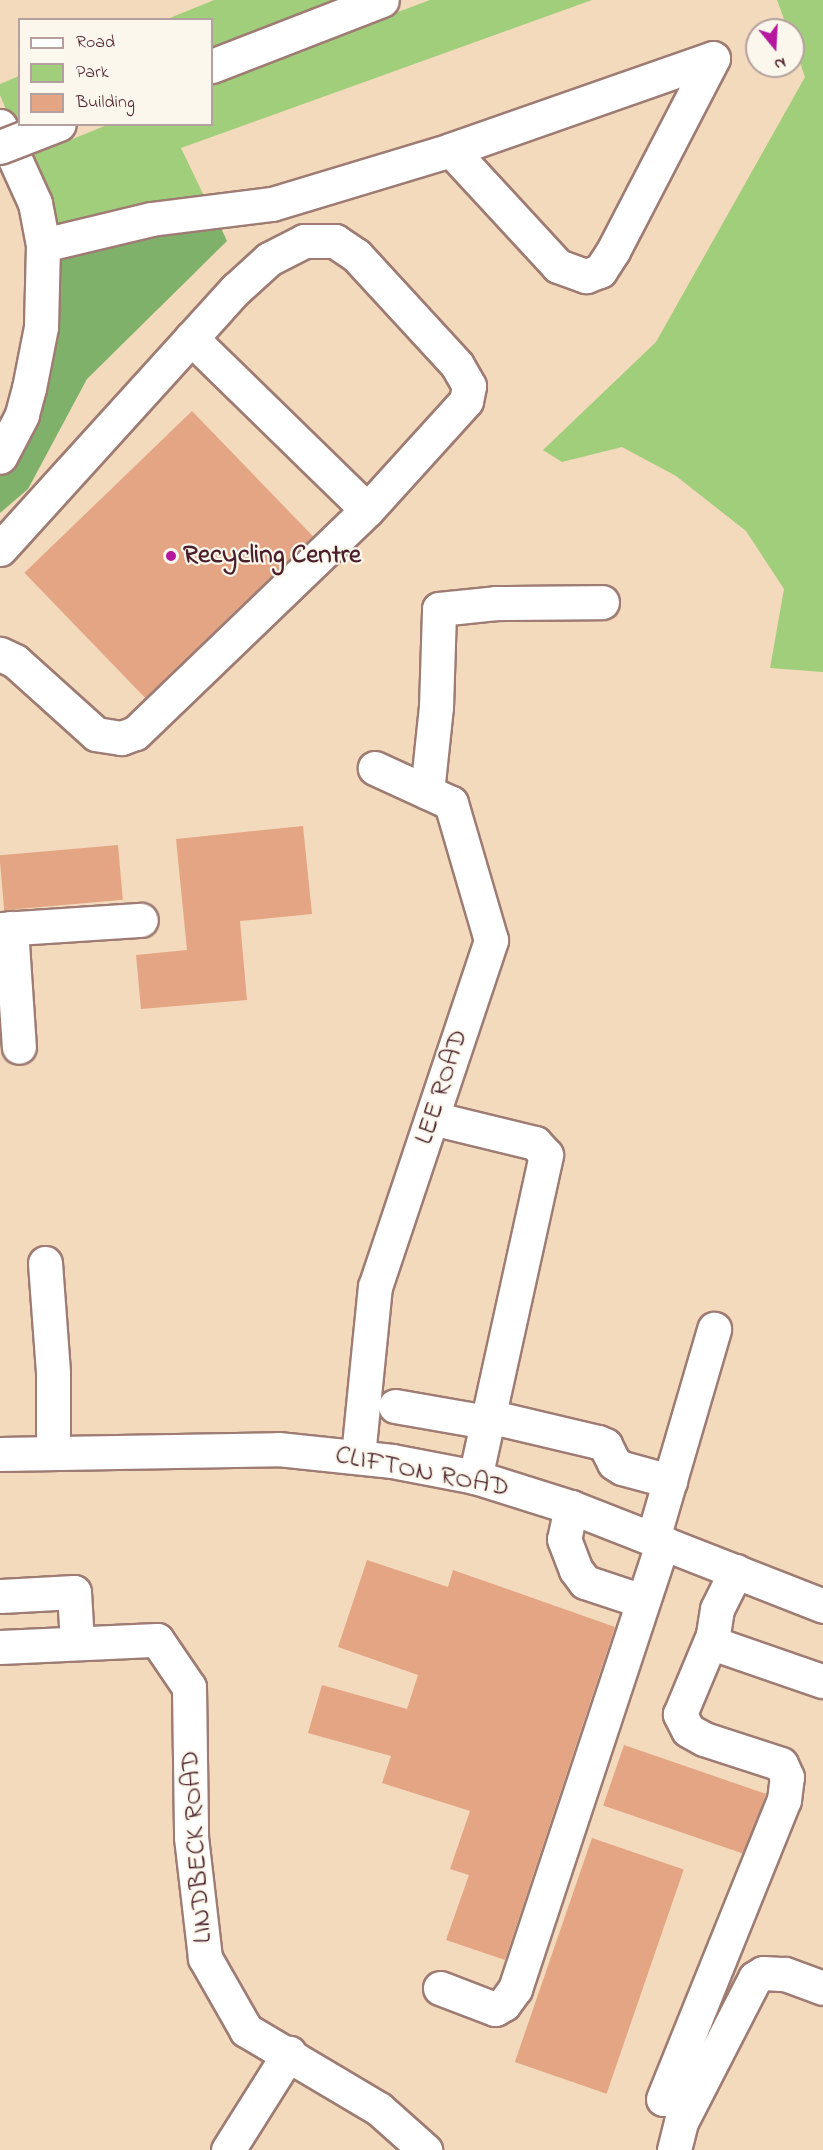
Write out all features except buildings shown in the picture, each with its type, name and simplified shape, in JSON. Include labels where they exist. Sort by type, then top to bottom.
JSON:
[{"type":"street","points":[[213,66],[382,0]]},
{"type":"street","points":[[43,245],[151,219],[272,204],[451,150],[713,58],[600,272],[586,276],[558,266],[451,150]]},
{"type":"street","points":[[0,126],[35,203],[43,245],[41,327],[29,388],[22,415],[0,457]]},
{"type":"street","points":[[0,147],[55,126]]},
{"type":"street","points":[[0,549],[191,338],[268,259],[304,241],[335,241],[356,255],[457,365],[469,386],[466,401],[367,510],[135,733],[121,738],[96,734],[15,661],[0,654]]},
{"type":"street","points":[[191,338],[367,510]]},
{"type":"street","points":[[427,792],[436,707],[439,609],[496,603],[602,602]]},
{"type":"street","name":"LEE ROAD","points":[[358,1456],[375,1287],[491,940],[451,803],[375,768]]},
{"type":"street","points":[[21,1047],[5,928],[141,920]]},
{"type":"street","points":[[432,1118],[535,1143],[546,1155],[475,1477]]},
{"type":"street","points":[[45,1263],[53,1373],[53,1451]]},
{"type":"street","points":[[440,1988],[495,2009],[504,2004],[514,1989],[642,1601],[670,1481],[714,1329]]},
{"type":"street","points":[[395,1406],[488,1419],[598,1442],[605,1445],[614,1463],[622,1468],[670,1481]]},
{"type":"street","name":"CLIFTON ROAD","points":[[0,1454],[53,1451],[278,1449],[358,1456],[475,1477],[571,1507],[823,1606]]},
{"type":"street","points":[[571,1507],[564,1539],[576,1570],[585,1582],[642,1601]]},
{"type":"street","points":[[663,2098],[784,1800],[787,1777],[781,1764],[704,1739],[688,1730],[680,1714],[713,1635],[717,1609],[736,1571]]},
{"type":"street","points":[[1,1596],[74,1592],[77,1643]]},
{"type":"street","points":[[713,1635],[718,1645],[822,1681]]},
{"type":"street","name":"LINDBECK ROAD","points":[[0,1647],[157,1640],[189,1687],[191,1837],[205,1958],[246,2030],[289,2053],[379,2109],[425,2150]]},
{"type":"street","points":[[674,2150],[681,2121],[755,1978],[763,1973],[785,1974],[823,1988]]},
{"type":"street","points":[[228,2150],[289,2053]]},
{"type":"green space","points":[[214,0],[345,0],[213,51],[213,18],[170,18]]},
{"type":"green space","points":[[430,0],[592,0],[181,148],[204,196],[51,238],[26,158],[105,126],[213,126],[213,82]]},
{"type":"green space","points":[[777,0],[823,0],[823,672],[770,668],[784,589],[746,531],[676,476],[622,447],[562,462],[543,450],[656,342],[805,78],[805,18],[784,18]]},
{"type":"green space","points":[[18,76],[18,122],[12,124],[0,95],[0,84]]},
{"type":"green space","points":[[213,211],[227,241],[87,379],[28,489],[0,513],[0,468],[52,243]]},
{"type":"place","name":"Recycling Centre","points":[[171,556]]}]
